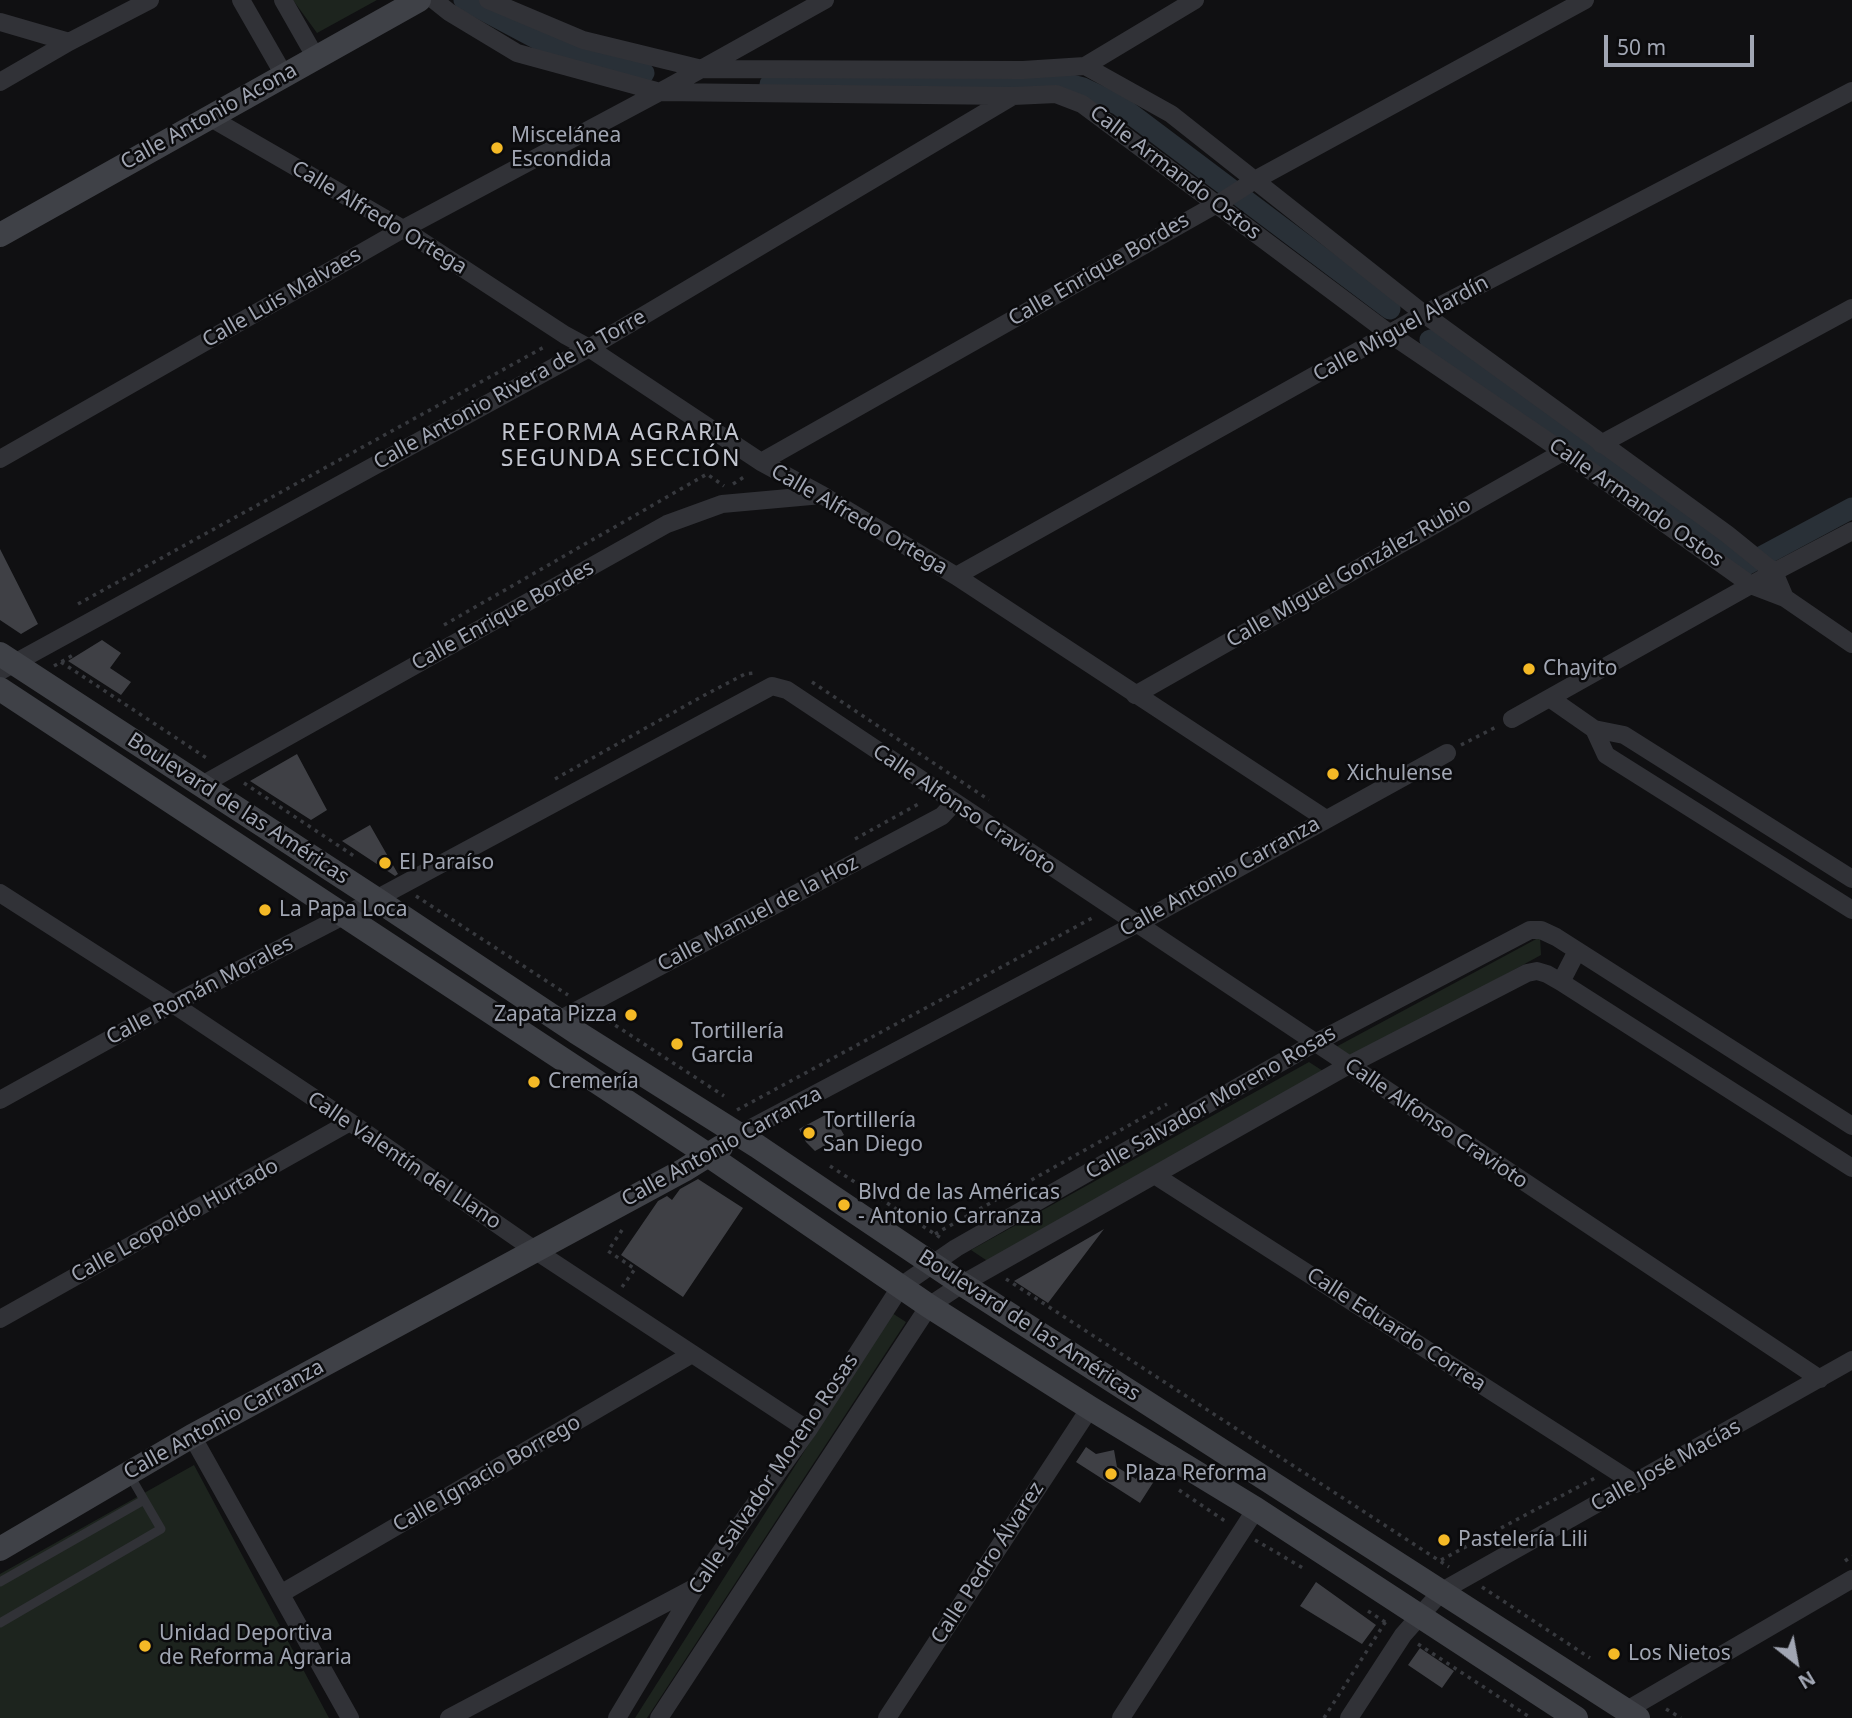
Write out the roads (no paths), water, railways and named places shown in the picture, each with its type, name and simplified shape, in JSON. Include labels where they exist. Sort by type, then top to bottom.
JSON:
[{"type":"main road","name":"Calle Antonio Acona","points":[[0,234],[419,0]]},
{"type":"main road","name":"Boulevard de las Américas","points":[[5,663],[376,899],[962,1284],[1414,1576],[1638,1709]]},
{"type":"main road","name":"Boulevard de las Américas","points":[[0,689],[708,1155],[929,1306],[1256,1509],[1576,1718]]},
{"type":"main road","name":"Calle Antonio Carranza","points":[[0,1549],[192,1436],[536,1251],[708,1155],[738,1135]]},
{"type":"street","points":[[0,82],[150,0]]},
{"type":"street","points":[[241,0],[284,75]]},
{"type":"street","points":[[283,0],[316,58]]},
{"type":"street","name":"Calle Armando Ostos","points":[[434,0],[449,12],[517,52],[660,92],[1013,96],[1056,94],[1082,104],[1390,334],[1751,585],[1784,598],[1852,644]]},
{"type":"street","points":[[488,0],[583,40],[702,69],[1023,70],[1085,66],[1195,0]]},
{"type":"street","name":"Calle Luis Malvaes","points":[[0,459],[403,229],[660,92],[825,0]]},
{"type":"street","name":"Calle Enrique Bordes","points":[[761,462],[1255,180],[1585,0]]},
{"type":"street","points":[[0,22],[69,42]]},
{"type":"street","name":"Calle Armando Ostos","points":[[1085,66],[1171,114],[1424,314],[1727,534],[1774,572]]},
{"type":"street","points":[[778,69],[779,93]]},
{"type":"street","name":"Calle Miguel Alardín","points":[[956,576],[1424,314],[1852,91]]},
{"type":"street","name":"Calle Antonio Rivera de la Torre","points":[[5,663],[589,348],[1013,96]]},
{"type":"street","name":"Calle Alfredo Ortega","points":[[209,117],[403,229],[761,462],[822,495],[956,576],[1326,819]]},
{"type":"street","points":[[1601,444],[1852,308]]},
{"type":"street","name":"Calle Miguel González Rubio","points":[[1135,695],[1563,452]]},
{"type":"street","name":"Calle Enrique Bordes","points":[[200,786],[667,524],[722,504],[822,495]]},
{"type":"street","points":[[1512,719],[1852,531]]},
{"type":"street","points":[[1774,572],[1784,598]]},
{"type":"street","name":"Calle Alfonso Cravioto","points":[[772,686],[787,691],[1820,1379]]},
{"type":"street","name":"Calle Román Morales","points":[[0,1100],[173,1004],[376,899],[772,686]]},
{"type":"street","points":[[1551,699],[1594,729],[1624,735],[1852,879]]},
{"type":"street","points":[[1594,729],[1606,755],[1852,910]]},
{"type":"street","name":"Calle Antonio Carranza","points":[[738,1135],[1136,924],[1447,753]]},
{"type":"street","name":"Calle Manuel de la Hoz","points":[[559,1020],[942,816],[954,803]]},
{"type":"street","name":"Calle Valentín del Llano","points":[[0,893],[173,1004],[536,1251],[808,1430]]},
{"type":"street","name":"Calle Salvador Moreno Rosas","points":[[617,1718],[695,1588],[808,1430],[901,1286],[956,1248],[1315,1043],[1530,930],[1541,930],[1577,951],[1852,1126]]},
{"type":"street","points":[[1561,982],[1577,951]]},
{"type":"street","name":"Calle Salvador Moreno Rosas","points":[[659,1718],[929,1306],[962,1284],[1349,1065],[1527,973],[1537,971],[1561,982],[1852,1168]]},
{"type":"street","name":"Calle Leopoldo Hurtado","points":[[0,1319],[350,1122]]},
{"type":"street","name":"Calle Eduardo Correa","points":[[1156,1176],[1636,1483]]},
{"type":"street","name":"Calle Ignacio Borrego","points":[[282,1593],[692,1354]]},
{"type":"street","name":"Calle José Macías","points":[[1349,1718],[1403,1635],[1442,1591],[1852,1360]]},
{"type":"street","name":"Calle Pedro Álvarez","points":[[887,1718],[1090,1408]]},
{"type":"street","points":[[192,1436],[350,1718]]},
{"type":"street","points":[[1121,1718],[1256,1509]]},
{"type":"street","points":[[1638,1709],[1852,1579]]},
{"type":"street","points":[[449,1718],[695,1588]]},
{"type":"lane","points":[[0,1623],[161,1529],[128,1472]]},
{"type":"lane","points":[[0,1582],[144,1500]]},
{"type":"waterway","points":[[464,0],[545,43],[644,73]]},
{"type":"waterway","points":[[770,84],[1060,82],[1083,88],[1119,105],[1390,309]]},
{"type":"waterway","points":[[1430,340],[1744,566],[1852,508]]},
{"type":"place","name":"Miscelánea Escondida","points":[[497,148]]},
{"type":"place","name":"Chayito","points":[[1529,669]]},
{"type":"place","name":"Xichulense","points":[[1333,774]]},
{"type":"place","name":"El Paraíso","points":[[385,863]]},
{"type":"place","name":"La Papa Loca","points":[[265,910]]},
{"type":"place","name":"Zapata Pizza","points":[[631,1015]]},
{"type":"place","name":"Tortillería Garcia","points":[[677,1044]]},
{"type":"place","name":"Cremería","points":[[534,1082]]},
{"type":"place","name":"Tortillería San Diego","points":[[809,1133]]},
{"type":"place","name":"Blvd de las Américas - Antonio Carranza","points":[[844,1205]]},
{"type":"place","name":"Plaza Reforma","points":[[1111,1474]]},
{"type":"place","name":"Pastelería Lili","points":[[1444,1540]]},
{"type":"place","name":"Unidad Deportiva de Reforma Agraria","points":[[145,1646]]},
{"type":"place","name":"Los Nietos","points":[[1614,1654]]},
{"type":"district","name":"REFORMA AGRARIA SEGUNDA SECCIÓN","points":[[621,446]]}]
